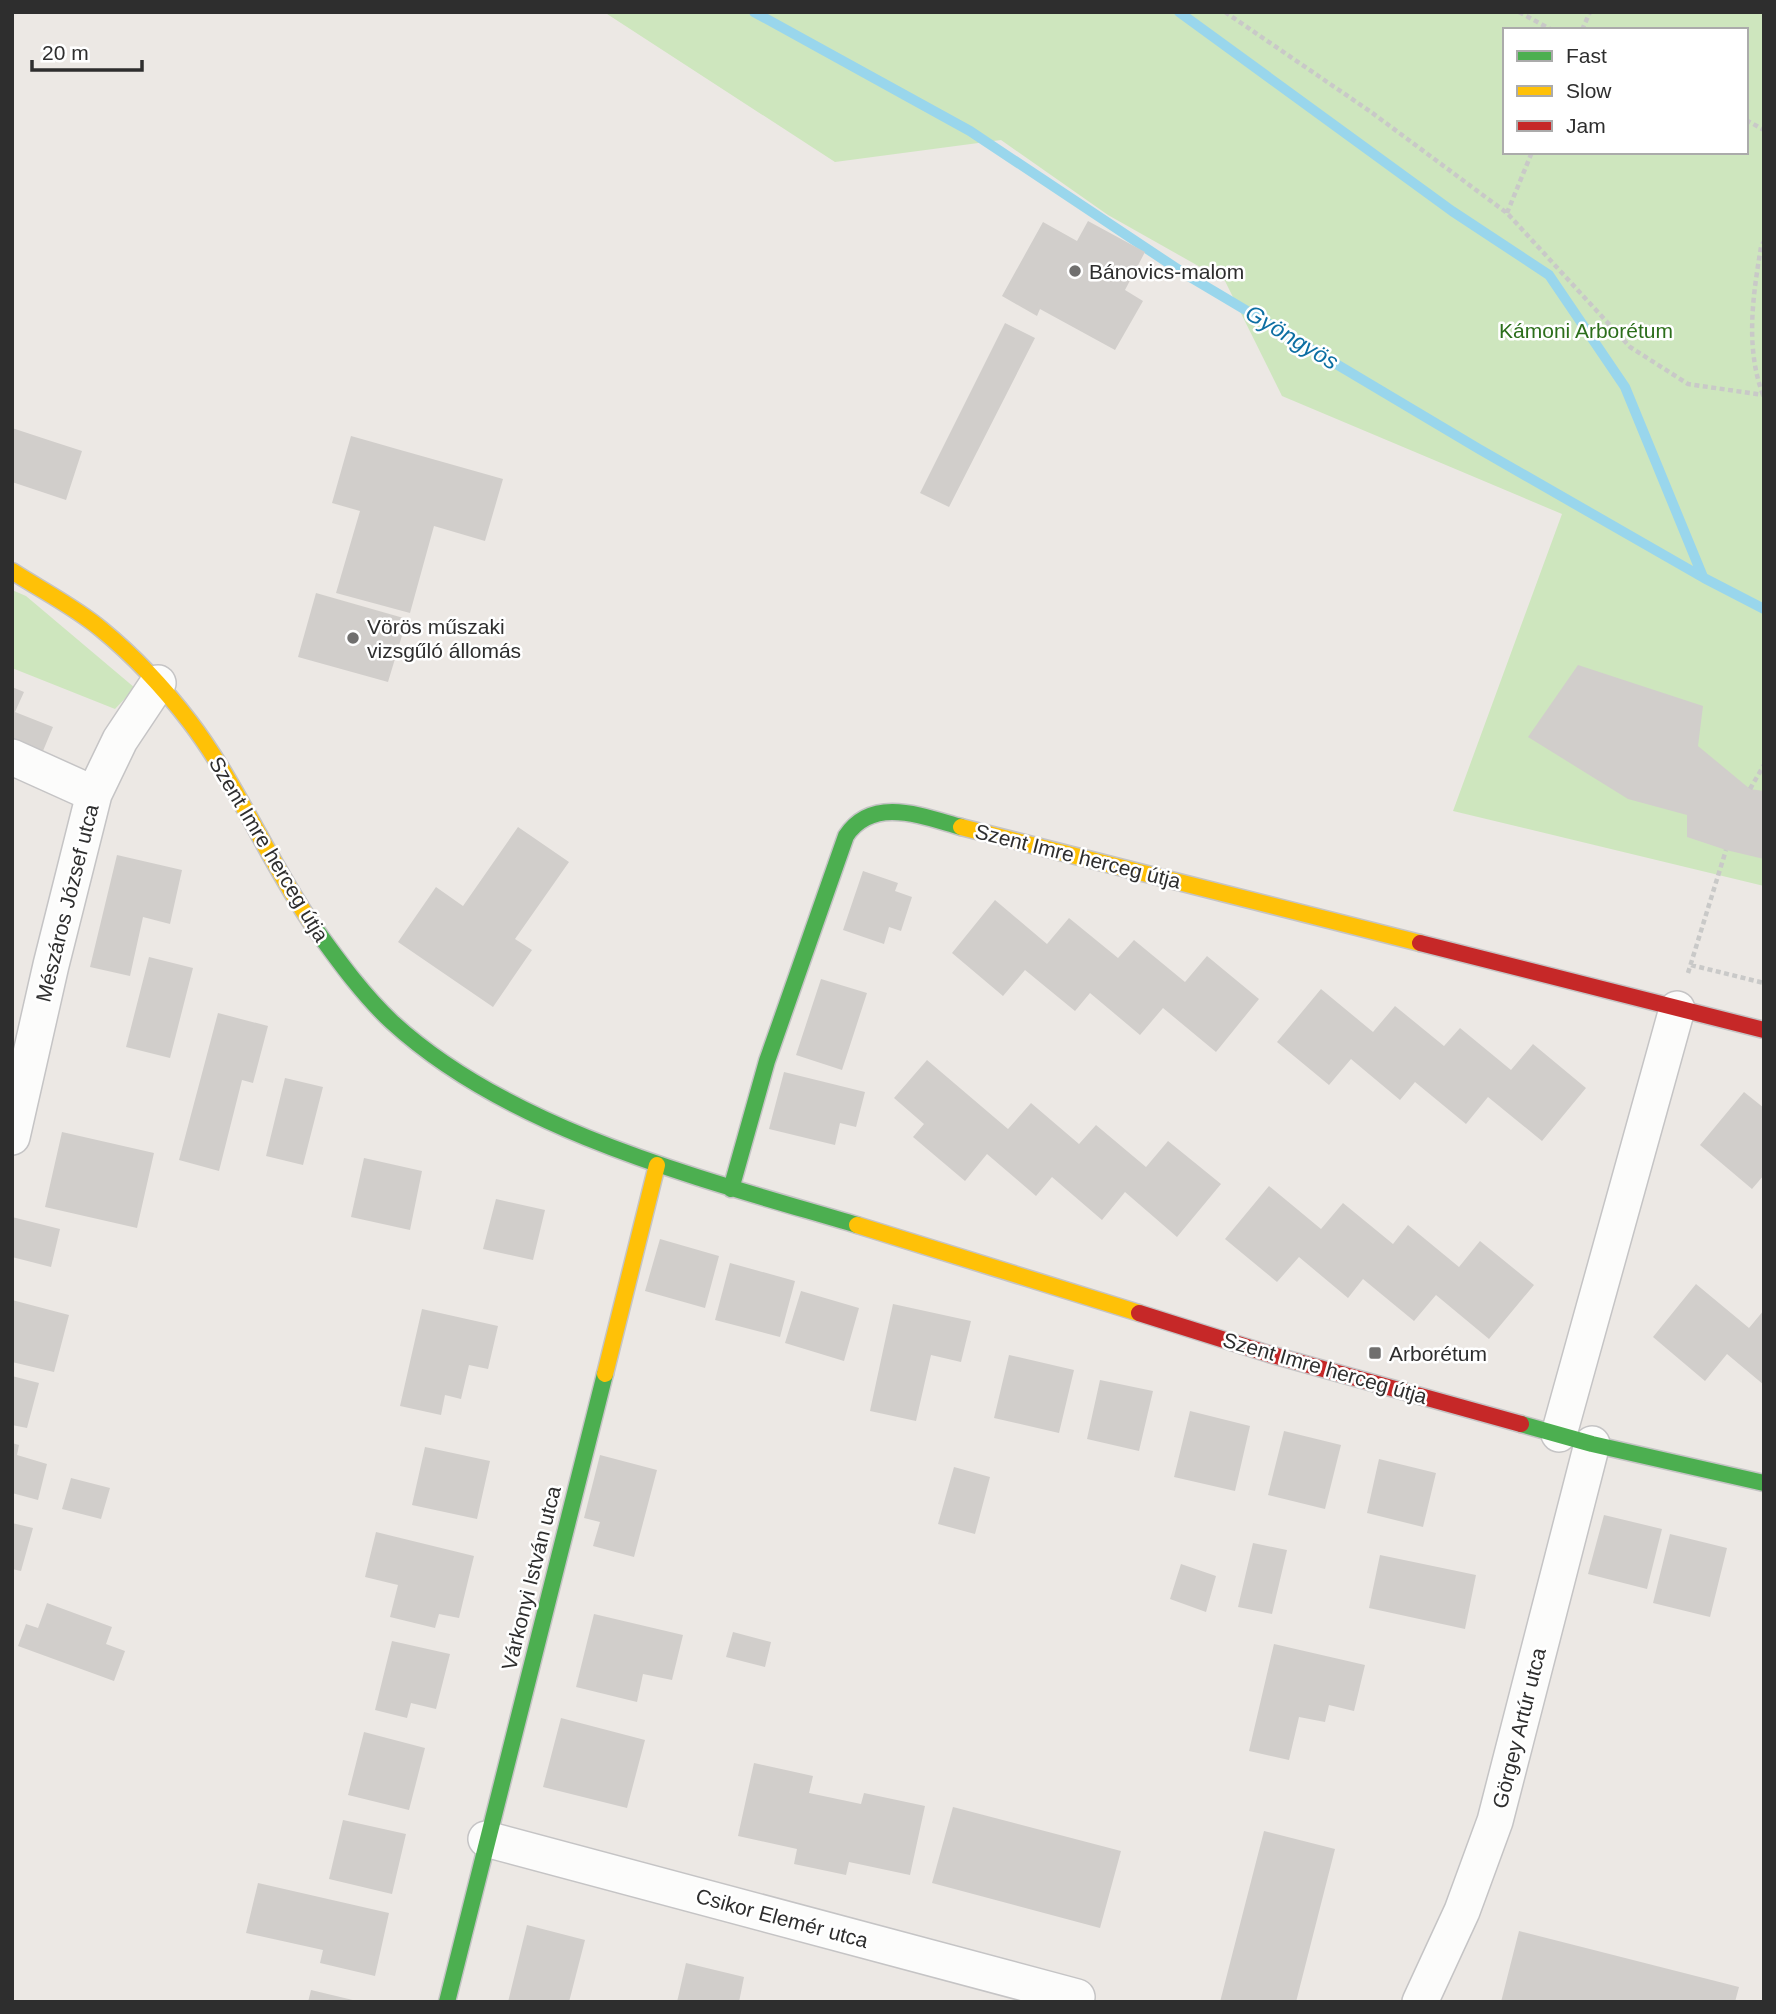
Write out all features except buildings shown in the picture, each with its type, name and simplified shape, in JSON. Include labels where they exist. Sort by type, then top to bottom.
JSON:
[{"type":"street","name":"Szent Imre herceg útja","points":[[12,571],[100,628],[158,683],[191,723],[228,780],[274,864],[345,970],[391,1021],[438,1059],[499,1097],[657,1165],[934,1248],[1269,1354],[1592,1444],[1764,1483]]},
{"type":"street","name":"Mészáros József utca","points":[[12,1137],[94,794],[120,740],[158,683]]},
{"type":"street","points":[[12,757],[94,794]]},
{"type":"street","name":"Szent Imre herceg útja","points":[[731,1188],[766,1061],[842,846],[855,821],[873,813],[899,811],[1764,1030]]},
{"type":"street","points":[[1559,1434],[1677,1009]]},
{"type":"street","name":"Várkonyi István utca","points":[[447,2002],[657,1165]]},
{"type":"street","name":"Görgey Artúr utca","points":[[1420,2002],[1462,1911],[1495,1821],[1592,1444]]},
{"type":"street","name":"Csikor Elemér utca","points":[[486,1839],[1077,1997]]},
{"type":"path","points":[[1226,12],[1371,112],[1507,213],[1630,347],[1688,384],[1764,396]]},
{"type":"path","points":[[1519,12],[1548,28]]},
{"type":"path","points":[[1583,28],[1590,12]]},
{"type":"path","points":[[1748,121],[1764,130]]},
{"type":"path","points":[[1507,213],[1531,154]]},
{"type":"path","points":[[1764,241],[1760,247],[1751,304],[1756,376],[1764,396]]},
{"type":"path","points":[[1750,789],[1764,765]]},
{"type":"path","points":[[1677,1009],[1726,850]]},
{"type":"path","points":[[1691,965],[1764,982]]},
{"type":"green space","name":"Kámoni Arborétum","points":[[604,12],[1764,12],[1764,886],[1453,811],[1562,514],[1282,396],[1225,281],[1108,215],[1001,140],[835,162]]},
{"type":"green space","points":[[12,590],[26,596],[135,688],[115,709],[12,668]]},
{"type":"waterway","name":"Gyöngyös","points":[[754,12],[970,131],[1185,274],[1479,449],[1704,578],[1764,609]]},
{"type":"waterway","points":[[1179,12],[1452,211],[1549,275],[1625,387],[1703,577]]},
{"type":"traffic: fast","points":[[731,1189],[767,1061],[846,836],[857,823],[884,812],[900,812],[961,827]]},
{"type":"traffic: fast","points":[[314,927],[360,988],[392,1022],[440,1060],[494,1094],[612,1148],[674,1170],[857,1225]]},
{"type":"traffic: fast","points":[[447,2002],[605,1374]]},
{"type":"traffic: fast","points":[[1521,1424],[1592,1444],[1764,1483]]},
{"type":"traffic: slow","points":[[12,571],[91,621],[137,661],[170,697],[223,771],[314,927]]},
{"type":"traffic: slow","points":[[961,827],[1420,943]]},
{"type":"traffic: slow","points":[[605,1374],[657,1165]]},
{"type":"traffic: slow","points":[[857,1225],[1139,1313]]},
{"type":"traffic: jam","points":[[1420,943],[1764,1030]]},
{"type":"traffic: jam","points":[[1139,1313],[1269,1354],[1521,1424]]},
{"type":"place","name":"Bánovics-malom","points":[[1075,271]]},
{"type":"place","name":"Vörös műszaki vizsgűló állomás","points":[[353,638]]},
{"type":"place","name":"Arborétum","points":[[1375,1353]]}]
